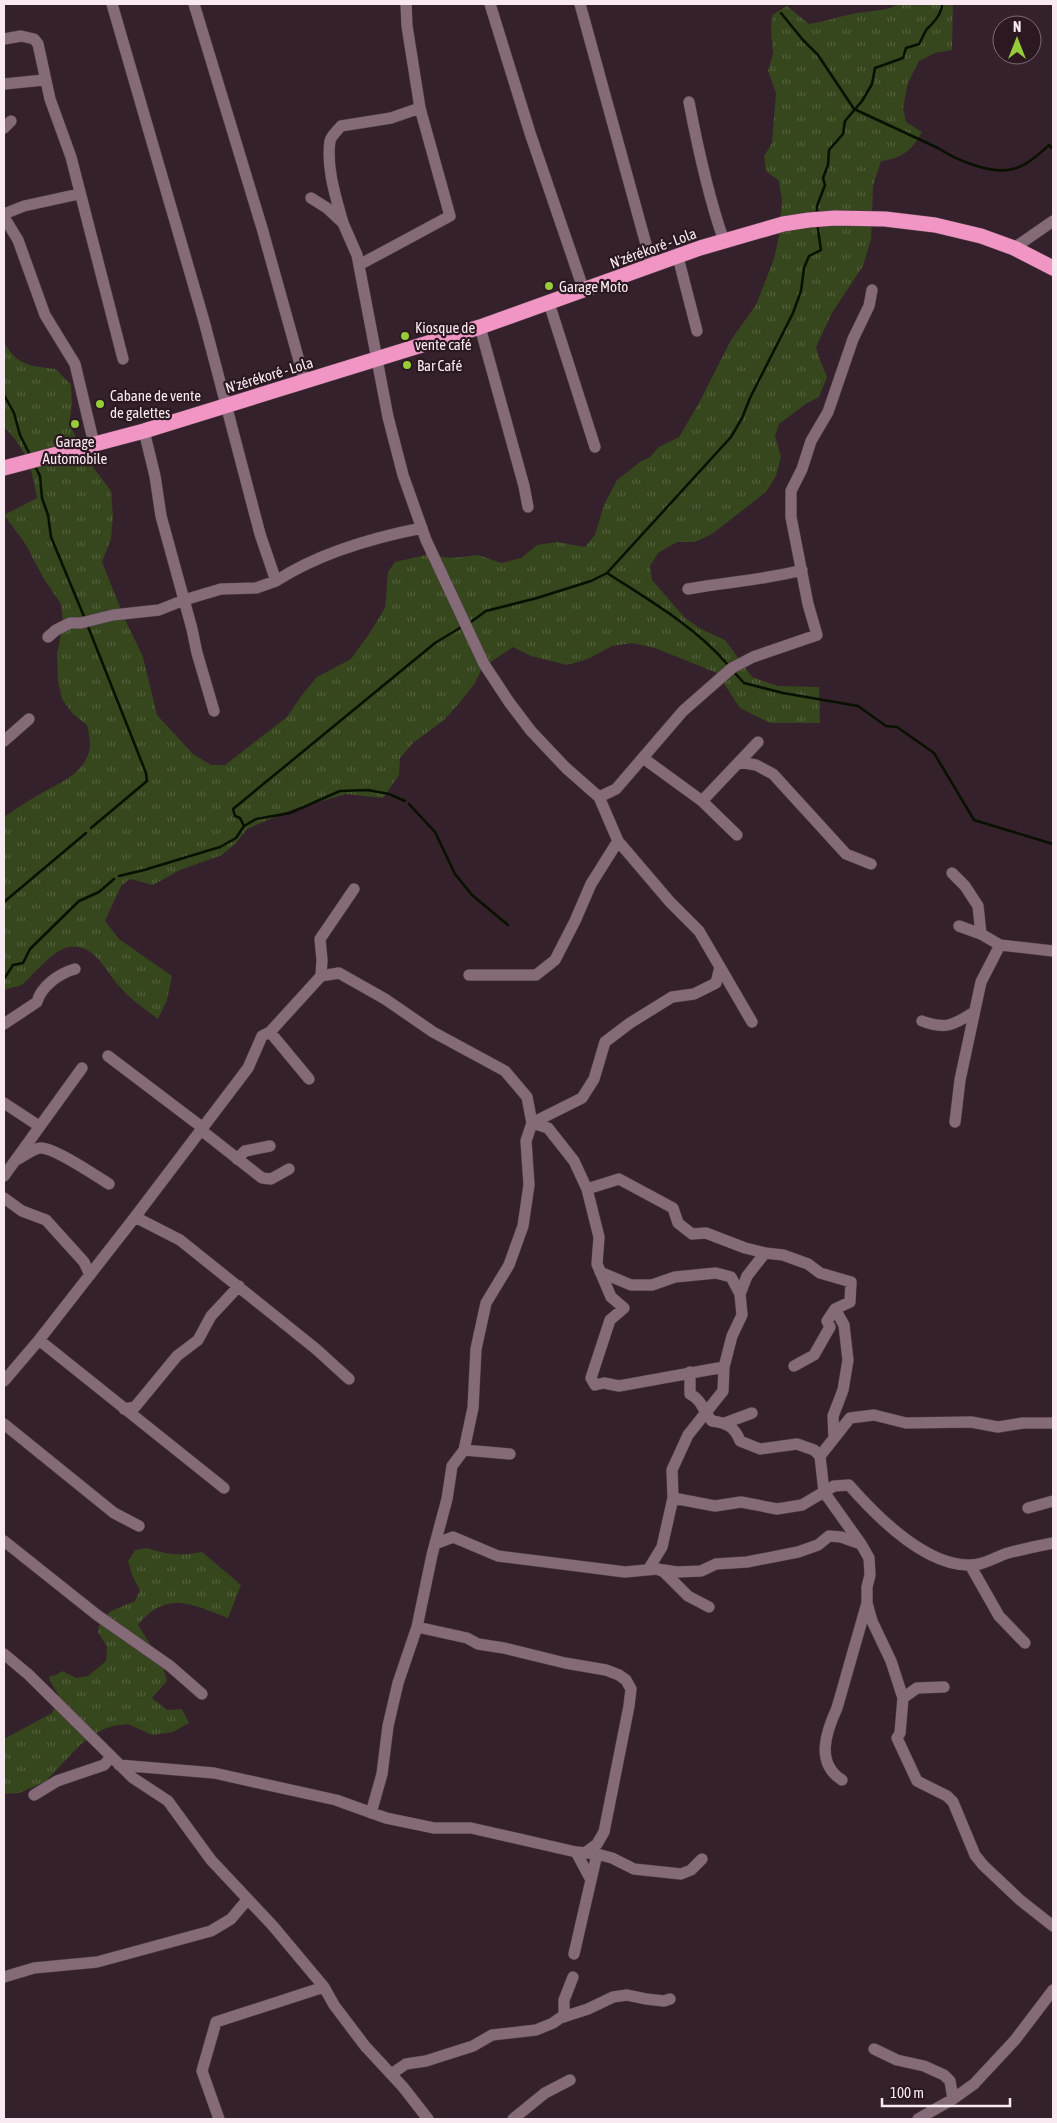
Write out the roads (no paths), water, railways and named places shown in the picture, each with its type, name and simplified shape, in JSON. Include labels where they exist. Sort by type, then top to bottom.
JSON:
[{"type":"highway","name":"N'zérékoré - Lola","points":[[4,468],[144,431],[225,407],[480,327],[724,241],[783,224],[816,219],[885,219],[934,225],[981,236],[1014,248],[1053,268]]},
{"type":"street","points":[[112,4],[204,321],[225,407],[260,534],[276,581]]},
{"type":"street","points":[[194,4],[262,228],[304,382]]},
{"type":"street","points":[[359,265],[450,216],[420,108],[407,26],[406,4]]},
{"type":"street","points":[[490,4],[530,133],[584,291]]},
{"type":"street","points":[[580,4],[652,266]]},
{"type":"street","points":[[4,39],[21,36],[34,39],[38,44],[44,80],[71,157],[123,360]]},
{"type":"street","points":[[4,84],[44,80]]},
{"type":"street","points":[[689,102],[698,151],[716,219],[724,241]]},
{"type":"street","points":[[420,108],[390,118],[341,126],[330,140],[330,167],[335,196],[343,223],[357,255],[388,417],[403,475],[422,528],[460,617],[484,664],[508,702],[531,731],[566,768],[599,798],[618,840],[670,902],[699,931],[752,1022]]},
{"type":"street","points":[[79,194],[24,206],[4,216],[18,240],[45,315],[75,364],[94,444]]},
{"type":"street","points":[[311,198],[327,208],[343,223]]},
{"type":"street","points":[[1014,248],[1053,221]]},
{"type":"street","points":[[678,257],[697,332]]},
{"type":"street","points":[[599,798],[616,790],[683,711],[732,668],[753,657],[817,635],[808,604],[791,517],[791,491],[802,469],[811,441],[828,412],[853,339],[869,306],[872,290]]},
{"type":"street","points":[[548,303],[595,446]]},
{"type":"street","points":[[480,327],[528,507]]},
{"type":"street","points":[[144,431],[161,516],[214,711]]},
{"type":"street","points":[[48,637],[56,630],[70,623],[85,622],[113,615],[159,610],[221,589],[256,588],[276,581],[298,566],[335,551],[397,533],[422,528]]},
{"type":"street","points":[[688,589],[736,581],[773,578],[802,570]]},
{"type":"street","points":[[4,741],[29,719]]},
{"type":"street","points":[[702,801],[758,742]]},
{"type":"street","points":[[643,758],[702,801],[737,835]]},
{"type":"street","points":[[739,762],[756,765],[773,774],[846,854],[871,864]]},
{"type":"street","points":[[469,976],[536,975],[555,960],[576,921],[591,884],[618,840]]},
{"type":"street","points":[[952,873],[965,886],[978,906],[981,934]]},
{"type":"street","points":[[4,1381],[90,1275],[248,1068],[262,1036],[270,1032],[321,976],[320,939],[354,889]]},
{"type":"street","points":[[959,926],[981,934],[1000,945],[1053,951]]},
{"type":"street","points":[[955,1122],[960,1080],[980,982],[1000,945]]},
{"type":"street","points":[[532,1123],[582,1098],[594,1079],[605,1042],[630,1023],[672,997],[694,994],[716,983],[720,967]]},
{"type":"street","points":[[4,1024],[37,1002],[39,994],[63,972],[75,969]]},
{"type":"street","points":[[321,976],[340,974],[385,999],[433,1032],[505,1071],[527,1097],[532,1123],[526,1141],[529,1185],[523,1226],[509,1265],[486,1303],[476,1350],[473,1408],[464,1450],[452,1466],[447,1499],[417,1627],[398,1683],[388,1726],[382,1774],[371,1813]]},
{"type":"street","points":[[922,1021],[934,1026],[946,1026],[961,1021],[974,1012]]},
{"type":"street","points":[[270,1032],[309,1079]]},
{"type":"street","points":[[108,1056],[262,1178],[271,1179],[289,1169]]},
{"type":"street","points":[[4,1176],[82,1068]]},
{"type":"street","points":[[4,1103],[39,1126]]},
{"type":"street","points":[[532,1123],[548,1128],[574,1161],[587,1189],[599,1237],[597,1264],[611,1297],[624,1308],[610,1320],[591,1378],[595,1385],[604,1383],[619,1386],[724,1367]]},
{"type":"street","points":[[237,1159],[245,1151],[270,1146]]},
{"type":"street","points":[[14,1161],[40,1148],[78,1164],[109,1184]]},
{"type":"street","points":[[587,1189],[618,1179],[673,1208],[678,1223],[692,1234],[706,1233],[765,1253],[783,1255],[808,1264],[820,1273],[851,1282],[850,1302],[835,1309],[827,1321],[830,1327]]},
{"type":"street","points":[[4,1198],[22,1211],[46,1220],[84,1262],[90,1275]]},
{"type":"street","points":[[135,1217],[180,1240],[239,1286],[350,1379]]},
{"type":"street","points":[[740,1294],[747,1276],[765,1253]]},
{"type":"street","points":[[600,1272],[632,1286],[652,1286],[675,1277],[716,1273],[731,1277],[740,1294],[742,1315],[732,1336],[724,1367],[723,1391],[688,1435],[672,1470],[673,1498],[662,1547],[653,1570]]},
{"type":"street","points":[[124,1409],[136,1407],[177,1356],[198,1340],[211,1316],[239,1286]]},
{"type":"street","points":[[834,1438],[833,1416],[843,1390],[848,1360],[844,1325],[835,1309]]},
{"type":"street","points":[[830,1327],[844,1325]]},
{"type":"street","points":[[794,1366],[814,1355],[830,1327]]},
{"type":"street","points":[[39,1340],[224,1488]]},
{"type":"street","points":[[690,1372],[690,1394],[698,1398],[712,1421],[725,1423],[736,1431],[740,1441],[760,1449],[776,1445],[797,1444],[814,1450],[820,1456],[824,1492],[869,1558],[870,1575],[867,1587],[867,1603],[872,1621],[891,1661],[902,1698],[900,1733],[897,1738],[917,1782],[947,1796],[953,1802],[974,1855],[982,1865],[1020,1900],[1053,1926]]},
{"type":"street","points":[[837,1402],[850,1418]]},
{"type":"street","points":[[725,1423],[752,1413]]},
{"type":"street","points":[[820,1456],[850,1418],[874,1415],[906,1423],[971,1422],[998,1427],[1023,1423],[1053,1423]]},
{"type":"street","points":[[4,1424],[114,1513],[139,1526]]},
{"type":"street","points":[[464,1450],[510,1454]]},
{"type":"street","points":[[673,1498],[715,1506],[741,1502],[777,1509],[802,1505],[834,1486],[849,1485],[872,1511],[920,1548],[946,1561],[970,1565],[980,1564],[1007,1554],[1053,1543]]},
{"type":"street","points":[[1028,1508],[1053,1501]]},
{"type":"street","points":[[441,1520],[453,1537],[498,1556],[625,1572],[653,1570],[676,1572],[701,1571],[716,1564],[747,1562],[798,1552],[818,1545],[829,1536],[841,1537],[861,1544]]},
{"type":"street","points":[[435,1544],[453,1537]]},
{"type":"street","points":[[4,1541],[97,1615],[170,1666],[202,1694]]},
{"type":"street","points":[[970,1565],[999,1616],[1025,1643]]},
{"type":"street","points":[[653,1570],[664,1572],[688,1596],[709,1607]]},
{"type":"street","points":[[842,1780],[831,1772],[826,1762],[825,1751],[830,1724],[837,1708],[867,1603]]},
{"type":"street","points":[[417,1627],[467,1638],[478,1644],[606,1670],[626,1680],[631,1689],[629,1706],[604,1832],[596,1844],[580,1853]]},
{"type":"street","points":[[4,1654],[29,1675],[133,1778],[168,1801],[211,1860],[273,1926],[324,1987],[334,2005],[365,2046],[428,2119]]},
{"type":"street","points":[[902,1698],[917,1688],[944,1686]]},
{"type":"street","points":[[34,1795],[57,1781],[115,1761],[214,1773],[336,1800],[386,1818],[434,1828],[471,1828],[580,1853],[597,1854],[612,1858],[634,1869],[681,1874],[691,1870],[702,1859]]},
{"type":"street","points":[[580,1853],[592,1880]]},
{"type":"street","points":[[574,1954],[597,1854]]},
{"type":"street","points":[[4,1977],[34,1968],[97,1962],[210,1931],[231,1919],[247,1900]]},
{"type":"street","points":[[564,2017],[564,2000],[573,1977]]},
{"type":"street","points":[[218,2119],[202,2071],[216,2022],[324,1987]]},
{"type":"street","points":[[918,2119],[970,2088],[1015,2040],[1053,1990]]},
{"type":"street","points":[[390,2074],[406,2064],[426,2061],[473,2046],[492,2035],[536,2030],[613,1997],[627,1995],[646,1999],[670,1999]]},
{"type":"street","points":[[874,2049],[897,2060],[924,2066],[944,2076],[950,2081],[954,2099]]},
{"type":"street","points":[[513,2119],[546,2093],[570,2080]]},
{"type":"waterway","points":[[817,213],[817,206],[825,185],[823,178],[828,165],[829,150],[843,134],[845,121],[862,101],[872,84],[875,68],[903,58],[906,48],[919,44],[926,31],[935,21],[942,8],[942,4]]},
{"type":"waterway","points":[[781,13],[818,55],[854,109],[954,157],[985,168],[995,170],[1018,168],[1049,145],[1053,149]]},
{"type":"waterway","points":[[468,624],[486,611],[537,598],[591,581],[607,573],[731,437],[793,313],[801,291],[804,268],[809,256],[821,250],[817,223]]},
{"type":"waterway","points":[[4,395],[14,413],[20,435],[30,455]]},
{"type":"waterway","points":[[34,464],[40,476],[42,498],[48,515],[51,537],[85,619]]},
{"type":"waterway","points":[[607,573],[687,626],[702,638],[728,665]]},
{"type":"waterway","points":[[87,624],[146,773],[147,781],[91,828]]},
{"type":"waterway","points":[[244,826],[240,818],[235,816],[233,809],[435,643],[463,626]]},
{"type":"waterway","points":[[733,671],[744,683],[783,693],[858,706],[886,726],[897,727],[934,753],[974,820],[1053,844]]},
{"type":"waterway","points":[[119,876],[220,847],[236,838],[244,826],[256,819],[290,813],[340,791],[368,790],[389,794],[405,801]]},
{"type":"waterway","points":[[409,804],[435,832],[455,874],[472,895],[508,925]]},
{"type":"waterway","points":[[4,902],[86,833]]},
{"type":"waterway","points":[[4,979],[13,965],[23,963],[30,949],[79,901],[99,892],[114,879]]},
{"type":"place","name":"Garage Moto","points":[[549,286]]},
{"type":"place","name":"Kiosque de vente café","points":[[405,336]]},
{"type":"place","name":"Bar Café","points":[[407,365]]},
{"type":"place","name":"Cabane de vente de galettes","points":[[100,404]]},
{"type":"place","name":"Garage Automobile","points":[[75,424]]}]
